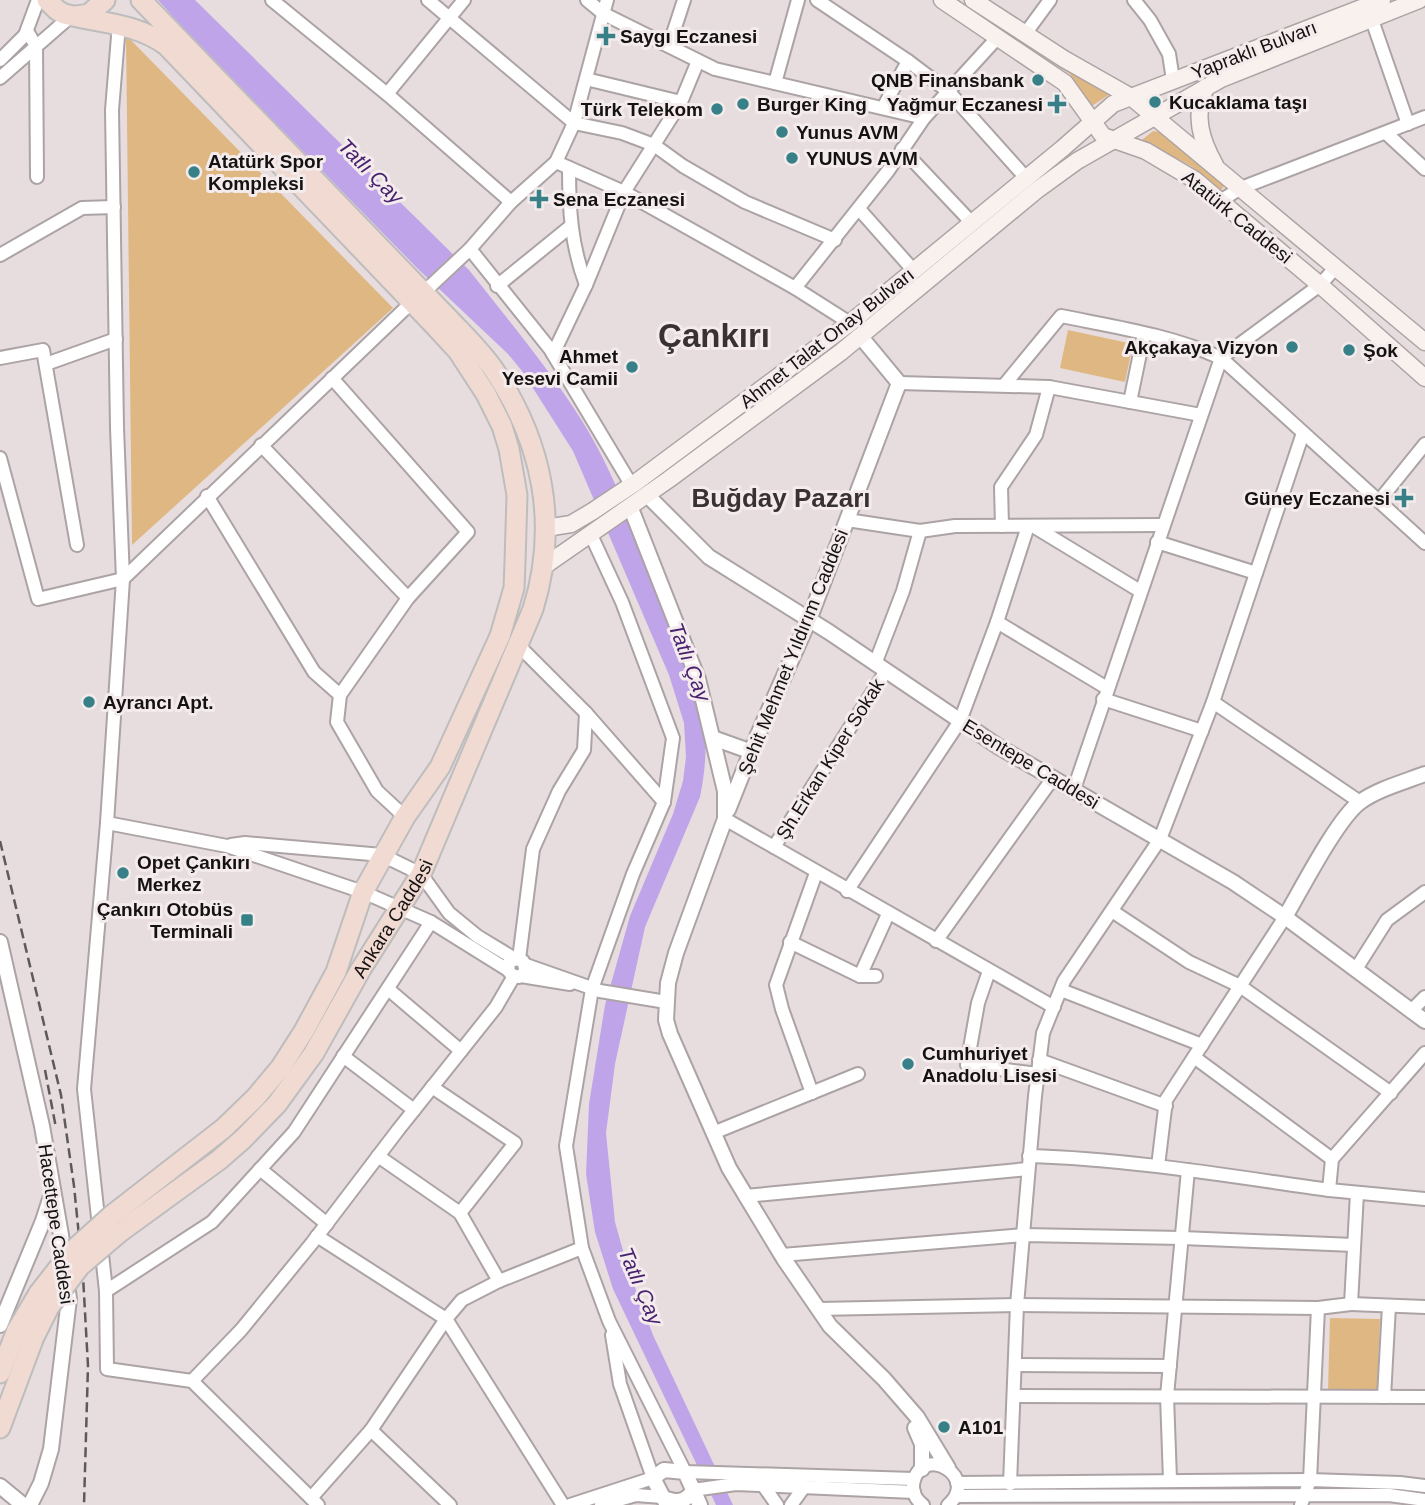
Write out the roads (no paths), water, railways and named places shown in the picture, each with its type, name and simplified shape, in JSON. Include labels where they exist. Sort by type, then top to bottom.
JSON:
[{"type":"highway","points":[[47,0],[57,10],[71,16],[142,31],[166,45],[422,294]]},
{"type":"highway","points":[[71,16],[89,14],[105,0]]},
{"type":"highway","points":[[0,1373],[17,1330],[44,1300],[71,1252],[116,1224],[224,1128],[268,1083],[304,1031],[336,972],[363,892],[382,855],[440,767],[500,636],[514,588],[517,510],[509,449],[497,416],[478,382],[422,294],[141,0]]},
{"type":"highway","name":"Ankara Caddesi","points":[[116,1224],[219,1160],[272,1109],[314,1053],[421,874],[533,610],[543,567],[546,528],[544,497],[534,455],[511,399],[483,357],[422,294]]},
{"type":"highway","points":[[0,1428],[34,1337],[44,1300]]},
{"type":"main road","name":"Atatürk Caddesi","points":[[942,0],[1065,83],[1103,136],[1163,160],[1195,180],[1425,378]]},
{"type":"main road","name":"Atatürk Caddesi","points":[[972,0],[1080,69],[1129,96],[1425,342]]},
{"type":"main road","name":"Yapraklı Bulvarı","points":[[1092,122],[1113,104],[1129,96],[1382,0]]},
{"type":"main road","points":[[1113,141],[1206,88],[1256,65],[1419,0]]},
{"type":"main road","points":[[1206,88],[1200,103],[1199,125],[1206,147],[1219,170]]},
{"type":"main road","name":"Ahmet Talat Onay Bulvarı","points":[[628,498],[850,323],[1092,122]]},
{"type":"main road","name":"Ahmet Talat Onay Bulvarı","points":[[546,528],[572,524],[628,498],[647,495],[861,337],[1037,190],[1077,161],[1113,141]]},
{"type":"main road","points":[[543,567],[595,532],[628,498]]},
{"type":"street","points":[[0,60],[27,30],[38,0]]},
{"type":"street","points":[[428,0],[574,123],[622,132],[654,145],[683,166],[745,202],[835,240]]},
{"type":"street","points":[[387,94],[464,0]]},
{"type":"street","points":[[587,0],[604,14],[715,69],[923,118]]},
{"type":"street","points":[[0,458],[38,599],[122,579],[460,259],[511,202],[556,162],[574,123],[607,0]]},
{"type":"street","points":[[669,46],[684,0]]},
{"type":"street","points":[[775,83],[798,0]]},
{"type":"street","points":[[817,0],[949,92],[1026,178]]},
{"type":"street","points":[[1025,34],[1050,0]]},
{"type":"street","points":[[275,1],[511,202]]},
{"type":"street","points":[[1137,1],[1169,54],[1173,80]]},
{"type":"street","points":[[0,78],[71,16]]},
{"type":"street","points":[[1371,20],[1408,124]]},
{"type":"street","points":[[119,24],[112,110],[122,579],[107,823],[84,1089],[106,1291],[107,1369],[192,1381],[315,1501],[371,1430],[446,1319],[463,1300],[499,1281],[582,1248]]},
{"type":"street","points":[[27,30],[36,46],[37,177]]},
{"type":"street","points":[[795,288],[859,209],[923,118],[998,37]]},
{"type":"street","points":[[553,354],[586,285],[624,192],[681,103],[698,61]]},
{"type":"street","points":[[883,108],[908,61]]},
{"type":"street","points":[[586,79],[681,103]]},
{"type":"street","points":[[1220,201],[1241,188],[1425,117]]},
{"type":"street","points":[[1386,133],[1425,169]]},
{"type":"street","points":[[902,149],[972,223]]},
{"type":"street","points":[[556,162],[624,192],[778,281],[795,288],[850,323]]},
{"type":"street","points":[[569,167],[575,257],[586,285]]},
{"type":"street","points":[[0,255],[82,208],[114,207]]},
{"type":"street","points":[[859,209],[914,271]]},
{"type":"street","points":[[498,286],[571,226]]},
{"type":"street","points":[[470,249],[553,354],[628,498],[698,679],[725,791],[725,819],[936,942],[1054,1007]]},
{"type":"street","points":[[1074,789],[1221,358],[1320,285],[1336,267]]},
{"type":"street","points":[[1004,384],[1061,316],[1196,347],[1221,358],[1425,543]]},
{"type":"street","points":[[1130,402],[1144,334]]},
{"type":"street","points":[[861,337],[899,383],[1049,387],[1201,415]]},
{"type":"street","points":[[46,364],[116,339]]},
{"type":"street","points":[[0,358],[43,350],[78,545]]},
{"type":"street","points":[[332,378],[468,532],[408,598],[340,695],[337,722],[377,791],[405,817]]},
{"type":"street","name":"Şehit Mehmet Yıldırım Caddesi","points":[[884,1379],[830,1326],[745,1196],[713,1133],[670,1034],[666,1020],[666,1002],[668,983],[677,953],[725,819],[809,620],[899,383]]},
{"type":"street","points":[[1002,526],[1002,487],[1036,435],[1049,387]]},
{"type":"street","points":[[1010,1484],[1017,1305],[1043,1034],[1060,990],[1160,839],[1213,702],[1303,433]]},
{"type":"street","points":[[1379,501],[1425,444]]},
{"type":"street","points":[[261,445],[408,598]]},
{"type":"street","name":"Esentepe Caddesi","points":[[647,495],[709,557],[1053,779],[1213,870],[1284,917],[1425,1021]]},
{"type":"street","points":[[207,496],[314,673],[340,695]]},
{"type":"street","points":[[847,520],[920,531],[955,526],[1163,525]]},
{"type":"street","points":[[1030,526],[1140,591]]},
{"type":"street","points":[[847,891],[960,721],[1030,526]]},
{"type":"street","name":"Şh.Erkan Kiper Sokak","points":[[774,847],[881,667],[920,531]]},
{"type":"street","points":[[595,532],[673,738],[664,802],[633,874],[591,988],[566,1146],[582,1248],[610,1321],[689,1472],[700,1505]]},
{"type":"street","points":[[1157,542],[1256,573]]},
{"type":"street","points":[[997,622],[1105,694],[1202,732]]},
{"type":"street","points":[[518,645],[586,713],[664,802]]},
{"type":"street","points":[[1213,702],[1360,802]]},
{"type":"street","points":[[192,1381],[241,1330],[496,1007],[517,967],[533,849],[559,791],[584,750],[586,713]]},
{"type":"street","points":[[713,738],[752,752]]},
{"type":"street","points":[[1158,1166],[1166,1100],[1340,825],[1360,802],[1425,774]]},
{"type":"street","points":[[936,942],[1053,779]]},
{"type":"street","points":[[107,823],[227,846],[363,892],[431,922],[517,967],[591,988],[666,1002]]},
{"type":"street","points":[[227,846],[245,843],[382,855],[421,874],[449,913],[517,967]]},
{"type":"street","points":[[813,1093],[777,993],[777,977],[816,873]]},
{"type":"street","points":[[1356,969],[1387,920],[1425,892]]},
{"type":"street","points":[[1112,911],[1189,962],[1240,986],[1391,1093]]},
{"type":"street","points":[[860,976],[888,914]]},
{"type":"street","points":[[106,1291],[212,1222],[294,1132],[431,922]]},
{"type":"street","name":"Hacettepe Caddesi","points":[[0,942],[37,1100],[54,1187],[66,1273],[68,1317],[51,1449],[41,1483],[30,1505]]},
{"type":"street","points":[[790,942],[860,976],[877,976]]},
{"type":"street","points":[[989,971],[978,1003],[967,1065],[1038,1074]]},
{"type":"street","points":[[388,989],[461,1051]]},
{"type":"street","points":[[1060,990],[1202,1045]]},
{"type":"street","points":[[1411,1011],[1425,997]]},
{"type":"street","points":[[1329,1190],[1332,1159],[1425,1053]]},
{"type":"street","points":[[344,1056],[414,1110]]},
{"type":"street","points":[[1194,1058],[1332,1159]]},
{"type":"street","points":[[1040,1060],[1166,1106]]},
{"type":"street","points":[[713,1133],[858,1074]]},
{"type":"street","points":[[432,1087],[515,1143],[460,1213]]},
{"type":"street","points":[[378,1156],[460,1213],[499,1281]]},
{"type":"street","points":[[745,1196],[1083,1158],[1329,1190],[1425,1199]]},
{"type":"street","points":[[260,1169],[327,1224]]},
{"type":"street","points":[[1170,1480],[1167,1396],[1188,1170]]},
{"type":"street","points":[[0,1325],[43,1221],[54,1187]]},
{"type":"street","points":[[1350,1304],[1357,1193]]},
{"type":"street","points":[[317,1236],[446,1319],[563,1505]]},
{"type":"street","points":[[782,1255],[1023,1236],[1182,1238],[1354,1245]]},
{"type":"street","points":[[818,1309],[1017,1305],[1318,1308],[1350,1304],[1425,1307]]},
{"type":"street","points":[[1384,1397],[1389,1306]]},
{"type":"street","points":[[1303,1500],[1310,1480],[1318,1308]]},
{"type":"street","points":[[610,1321],[620,1384],[653,1478],[664,1501]]},
{"type":"street","points":[[1015,1365],[1170,1366]]},
{"type":"street","points":[[884,1379],[917,1417],[948,1468],[953,1495]]},
{"type":"street","points":[[884,1379],[914,1425],[922,1444],[917,1480],[923,1505]]},
{"type":"street","points":[[1014,1396],[1425,1397]]},
{"type":"street","points":[[371,1430],[450,1505]]},
{"type":"street","points":[[570,1505],[653,1478],[664,1470],[763,1485],[804,1487],[917,1480],[934,1464],[948,1468]]},
{"type":"street","points":[[600,1505],[636,1495],[664,1501],[684,1500],[696,1489],[726,1478],[917,1480]]},
{"type":"street","points":[[953,1495],[1010,1484],[1170,1480],[1310,1480],[1425,1486]]},
{"type":"street","points":[[763,1485],[776,1505]]},
{"type":"street","points":[[0,1486],[23,1505]]},
{"type":"street","points":[[790,1505],[804,1487]]},
{"type":"street","points":[[953,1495],[1136,1500],[1303,1500],[1389,1495],[1425,1500]]},
{"type":"railway","points":[[0,841],[61,1095],[74,1186],[88,1366],[84,1505]]},
{"type":"railway","points":[[45,1070],[56,1128]]},
{"type":"place","name":"Saygı Eczanesi","points":[[606,36]]},
{"type":"place","name":"QNB Finansbank","points":[[1038,80]]},
{"type":"place","name":"Kucaklama taşı","points":[[1155,102]]},
{"type":"place","name":"Burger King","points":[[743,104]]},
{"type":"place","name":"Yağmur Eczanesi","points":[[1057,104]]},
{"type":"place","name":"Türk Telekom","points":[[717,109]]},
{"type":"place","name":"Yunus AVM","points":[[782,132]]},
{"type":"place","name":"YUNUS AVM","points":[[792,158]]},
{"type":"place","name":"Atatürk Spor Kompleksi","points":[[194,172]]},
{"type":"place","name":"Sena Eczanesi","points":[[539,199]]},
{"type":"place","name":"Akçakaya Vizyon","points":[[1292,347]]},
{"type":"place","name":"Şok","points":[[1349,350]]},
{"type":"place","name":"Ahmet Yesevi Camii","points":[[632,367]]},
{"type":"place","name":"Güney Eczanesi","points":[[1404,498]]},
{"type":"place","name":"Ayrancı Apt.","points":[[89,702]]},
{"type":"place","name":"Opet Çankırı Merkez","points":[[123,873]]},
{"type":"place","name":"Çankırı Otobüs Terminali","points":[[247,920]]},
{"type":"place","name":"Cumhuriyet Anadolu Lisesi","points":[[908,1064]]},
{"type":"place","name":"A101","points":[[944,1427]]},
{"type":"district","name":"Çankırı","points":[[714,335]]},
{"type":"district","name":"Buğday Pazarı","points":[[781,498]]},
{"type":"water label","name":"Tatlı Çay","points":[[371,171]]},
{"type":"water label","name":"Tatlı Çay","points":[[690,662]]},
{"type":"water label","name":"Tatlı Çay","points":[[641,1286]]}]
